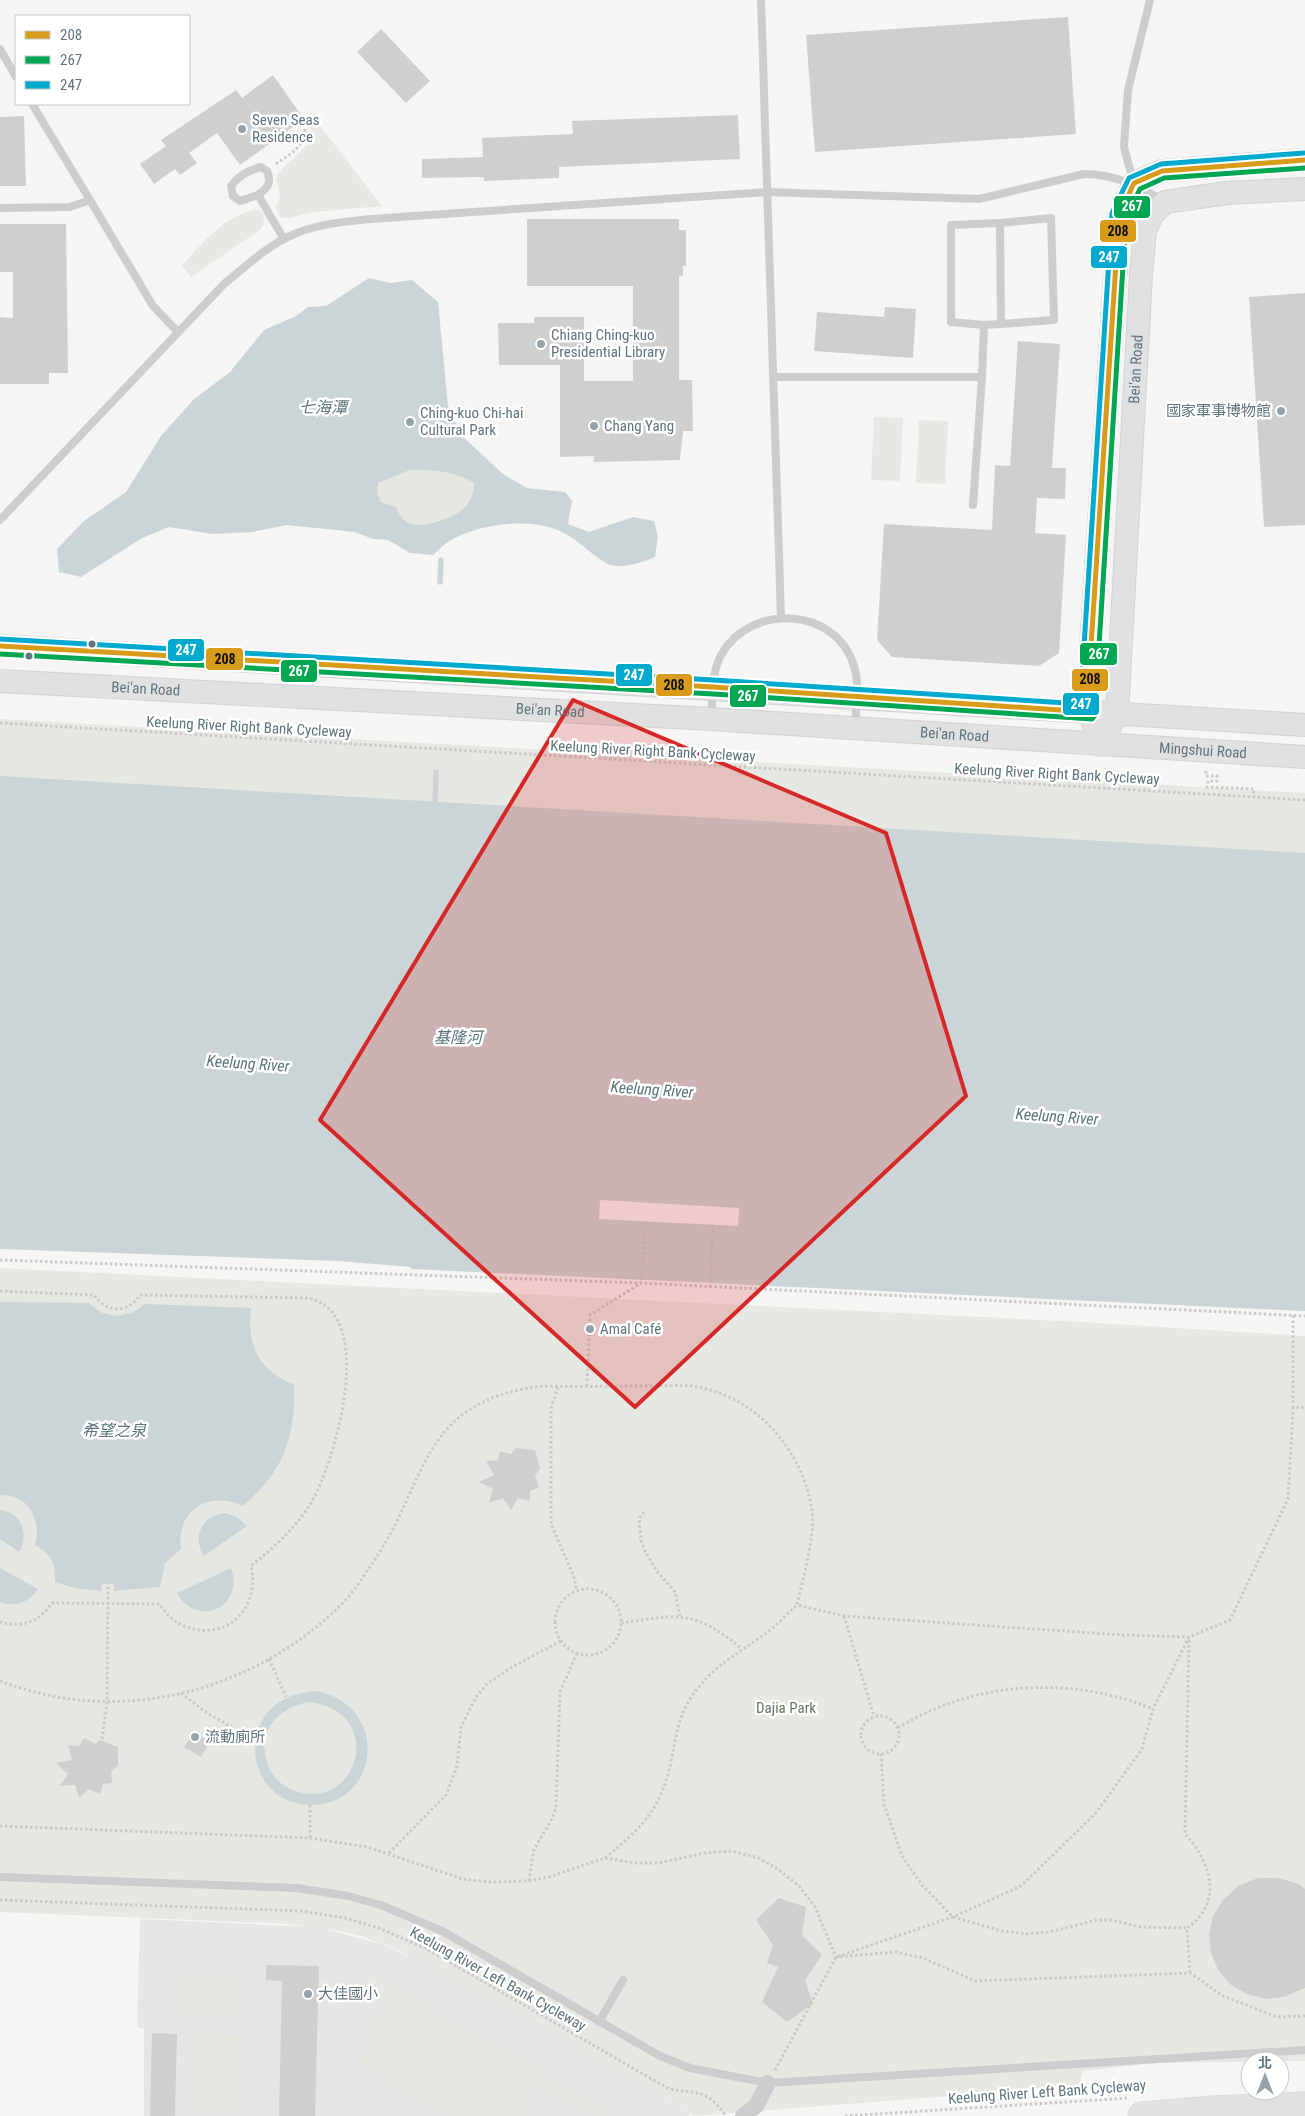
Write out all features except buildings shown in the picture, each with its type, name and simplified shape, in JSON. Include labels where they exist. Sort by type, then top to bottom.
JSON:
[{"type":"highway","points":[[1136,2107],[1213,2110],[1305,2106]]},
{"type":"main road","points":[[1134,183],[1162,171],[1305,160]]},
{"type":"main road","name":"Bei'an Road","points":[[1100,745],[1090,712],[1090,662],[1119,216],[1134,183]]},
{"type":"main road","points":[[1165,202],[1227,194],[1305,189]]},
{"type":"main road","name":"Bei'an Road","points":[[1100,745],[1117,713],[1140,275],[1145,231],[1152,216],[1165,202]]},
{"type":"main road","name":"Bei'an Road","points":[[0,646],[713,687],[856,698],[1117,713]]},
{"type":"main road","name":"Bei'an Road","points":[[0,681],[855,728],[1100,745]]},
{"type":"main road","points":[[1117,713],[1305,725]]},
{"type":"main road","name":"Mingshui Road","points":[[1100,745],[1305,757]]},
{"type":"street","points":[[743,2116],[756,2106],[768,2083]]},
{"type":"lane","points":[[761,0],[781,617]]},
{"type":"lane","points":[[1134,183],[1124,148],[1128,99],[1150,0]]},
{"type":"lane","points":[[0,49],[15,75]]},
{"type":"lane","points":[[33,105],[153,306],[178,332]]},
{"type":"lane","points":[[260,167],[267,171],[270,179],[267,188],[258,195],[240,201],[232,196],[231,186],[236,179],[260,167]]},
{"type":"lane","points":[[0,520],[224,284],[265,250],[284,240],[328,224],[370,219],[766,192],[979,199],[1084,174],[1100,174],[1134,183],[1165,202]]},
{"type":"lane","points":[[258,195],[284,240]]},
{"type":"lane","points":[[0,208],[70,207],[90,200]]},
{"type":"lane","points":[[1051,218],[1054,320],[1001,324],[984,325],[950,322],[950,225],[1051,218]]},
{"type":"lane","points":[[1000,223],[1001,324]]},
{"type":"lane","points":[[973,505],[984,325]]},
{"type":"lane","points":[[773,377],[982,377]]},
{"type":"lane","points":[[711,720],[713,678],[721,655],[736,636],[757,622],[781,617],[804,619],[826,629],[843,644],[854,665],[858,687],[855,728]]},
{"type":"lane","points":[[0,1877],[297,1888],[348,1896],[381,1905],[442,1931],[660,2056],[690,2068],[768,2083],[1305,2050]]},
{"type":"lane","points":[[599,2022],[623,1980]]},
{"type":"path","points":[[267,171],[299,148],[304,140],[305,128]]},
{"type":"path","name":"Keelung River Right Bank Cycleway","points":[[0,724],[1305,800]]},
{"type":"path","points":[[1206,771],[1206,776],[1217,776],[1217,781],[1208,781],[1207,786],[1254,789],[1253,797]]},
{"type":"path","points":[[641,1283],[646,1222]]},
{"type":"path","points":[[710,1287],[713,1225]]},
{"type":"path","points":[[0,1260],[641,1283],[1305,1316]]},
{"type":"path","points":[[587,1386],[590,1316],[641,1283]]},
{"type":"path","points":[[0,1292],[94,1295],[105,1306],[120,1309],[131,1306],[140,1295],[308,1298],[325,1304],[338,1323],[343,1334],[346,1357],[346,1390],[338,1434],[326,1470],[311,1502],[296,1524],[278,1544],[251,1566],[254,1588],[251,1599],[245,1610],[226,1626],[196,1629],[181,1625],[170,1617],[159,1604],[52,1603],[44,1615],[33,1622],[21,1625],[0,1622]]},
{"type":"path","points":[[797,1605],[844,1616],[1189,1637],[1230,1620],[1288,1499],[1293,1408],[1293,1316]]},
{"type":"path","points":[[0,1681],[41,1695],[107,1704],[182,1693],[236,1677],[307,1635],[343,1603],[390,1537],[421,1466],[452,1423],[486,1401],[523,1389],[587,1386],[692,1386],[726,1395],[756,1413],[786,1442],[802,1474],[812,1512],[808,1558],[797,1605],[768,1631],[741,1648],[709,1675],[689,1701],[678,1725],[668,1773],[650,1817],[637,1831],[604,1858],[549,1877],[529,1881],[490,1882],[463,1879],[390,1853],[310,1838],[0,1826]]},
{"type":"path","points":[[558,1387],[551,1409],[550,1524],[574,1577],[577,1591]]},
{"type":"path","points":[[1293,1408],[1305,1408]]},
{"type":"path","points":[[644,1512],[639,1519],[641,1541],[656,1570],[675,1592],[680,1616]]},
{"type":"path","points":[[102,1738],[107,1704],[108,1584]]},
{"type":"path","points":[[593,1590],[608,1596],[615,1603],[620,1613],[620,1633],[607,1650],[598,1654],[577,1653],[561,1641],[556,1632],[557,1612],[561,1603],[577,1591],[593,1590]]},
{"type":"path","points":[[621,1623],[680,1616],[702,1621],[721,1632],[741,1648]]},
{"type":"path","points":[[844,1616],[874,1716]]},
{"type":"path","points":[[768,2083],[836,1958],[953,1917],[1021,1886],[1096,1813],[1142,1749],[1153,1709],[1189,1637]]},
{"type":"path","points":[[881,1754],[884,1804],[902,1856],[922,1885],[953,1917],[1002,1931],[1026,1934],[1048,1932],[1097,1920],[1110,1920],[1141,1927],[1188,1928],[1198,1920],[1204,1911],[1210,1885],[1206,1862],[1200,1850],[1185,1834],[1189,1637]]},
{"type":"path","points":[[390,1853],[446,1795],[457,1766],[461,1726],[476,1697],[487,1684],[512,1667],[561,1641]]},
{"type":"path","points":[[529,1881],[534,1849],[552,1819],[556,1807],[560,1692],[577,1653]]},
{"type":"path","points":[[268,1659],[286,1697]]},
{"type":"path","points":[[898,1728],[934,1708],[963,1699],[1011,1689],[1062,1688],[1090,1690],[1132,1700],[1153,1709]]},
{"type":"path","points":[[182,1693],[204,1711],[255,1742]]},
{"type":"path","points":[[874,1716],[891,1718],[898,1728],[899,1740],[887,1753],[870,1752],[861,1738],[862,1727],[874,1716]]},
{"type":"path","points":[[310,1805],[310,1838]]},
{"type":"path","points":[[604,1858],[636,1863],[658,1863],[719,1851],[745,1854],[758,1858],[779,1870],[799,1886],[815,1907],[836,1958]]},
{"type":"path","name":"Keelung River Left Bank Cycleway","points":[[0,1900],[301,1911],[345,1918],[379,1928],[427,1949],[669,2089],[702,2093],[716,2101],[726,2116]]},
{"type":"path","points":[[1188,1928],[1190,1973]]},
{"type":"path","points":[[836,1958],[896,1952],[923,1958],[975,1981],[1190,1973],[1223,1996],[1277,2017],[1305,2016]]},
{"type":"path","name":"Keelung River Left Bank Cycleway","points":[[845,2116],[1136,2107]]},
{"type":"highlighted area","points":[[573,700],[886,833],[966,1096],[635,1407],[320,1120]]},
{"type":"shaded area","name":"大佳國小","points":[[140,1919],[317,1927],[382,1944],[419,1961],[690,2114],[689,2116],[144,2116],[144,2029],[137,2027]]},
{"type":"green space","points":[[310,113],[382,206],[315,212],[281,218],[275,206],[280,196],[276,178],[284,166],[301,152],[309,140],[311,131]]},
{"type":"green space","points":[[257,209],[263,213],[264,224],[260,230],[191,277],[182,266],[206,239],[235,217]]},
{"type":"green space","points":[[874,417],[903,418],[900,481],[871,480]]},
{"type":"green space","points":[[919,420],[948,421],[945,484],[916,483]]},
{"type":"green space","points":[[410,470],[443,472],[466,479],[474,483],[471,498],[462,510],[449,517],[433,523],[417,525],[410,523],[403,519],[396,507],[381,502],[376,493],[378,483]]},
{"type":"green space","points":[[0,719],[1305,793],[1305,870],[0,794]]},
{"type":"green space","name":"Dajia Park","points":[[0,1268],[1082,1322],[1305,1336],[1305,2061],[1290,2061],[1290,2051],[1240,2051],[1240,2062],[1156,2063],[1083,2071],[1079,2086],[694,2116],[398,1950],[361,1936],[288,1924],[0,1912]]},
{"type":"green space","points":[[372,1971],[608,2108],[603,2116],[590,2116],[533,2084],[534,2106],[530,2116],[441,2116],[380,2080],[365,2064],[361,2042],[364,2027],[370,2017],[389,2003],[363,1986]]},
{"type":"green space","points":[[171,1976],[247,1978],[246,2018],[170,2016]]},
{"type":"green space","points":[[195,2034],[243,2036],[240,2114],[192,2112]]},
{"type":"water","name":"七海潭","points":[[369,278],[391,283],[412,280],[438,302],[448,406],[462,436],[503,474],[527,488],[565,492],[572,501],[568,524],[589,532],[633,517],[654,521],[658,537],[655,557],[626,566],[610,565],[566,534],[553,528],[524,524],[508,524],[477,529],[448,542],[433,555],[410,553],[388,540],[373,539],[355,532],[287,525],[252,532],[212,534],[169,527],[142,538],[81,577],[59,572],[57,549],[84,521],[126,492],[161,436],[193,400],[230,372],[264,330],[296,316],[308,307],[326,306]],"holes":[[[410,470],[451,474],[474,483],[469,501],[462,510],[433,523],[417,525],[404,520],[396,507],[381,502],[377,493],[378,483]]]},
{"type":"water","name":"基隆河","points":[[0,776],[1305,853],[1305,1311],[411,1269],[411,1267],[338,1261],[0,1249]]},
{"type":"water","name":"希望之泉","points":[[0,1302],[89,1303],[102,1313],[116,1316],[132,1313],[145,1304],[251,1308],[251,1334],[253,1345],[258,1355],[272,1372],[294,1385],[294,1404],[289,1437],[284,1452],[268,1480],[243,1506],[218,1500],[207,1502],[189,1514],[181,1535],[181,1549],[165,1563],[160,1587],[114,1591],[114,1584],[102,1584],[101,1591],[75,1588],[55,1582],[55,1570],[49,1555],[35,1545],[37,1526],[31,1510],[19,1499],[0,1495]]},
{"type":"water","points":[[0,1510],[13,1515],[22,1525],[24,1538],[19,1552],[0,1539]]},
{"type":"water","points":[[225,1513],[237,1517],[247,1526],[204,1556],[199,1541],[201,1528],[211,1518]]},
{"type":"water","points":[[0,1568],[38,1589],[22,1603],[6,1604],[0,1602]]},
{"type":"water","points":[[231,1568],[234,1582],[231,1593],[225,1603],[217,1609],[207,1611],[196,1610],[186,1604],[177,1593]]},
{"type":"water","points":[[316,1691],[340,1700],[357,1715],[366,1734],[368,1754],[363,1773],[351,1789],[334,1801],[311,1805],[287,1800],[270,1787],[259,1770],[255,1749],[259,1729],[270,1710],[289,1697]],"holes":[[[308,1702],[333,1709],[348,1722],[355,1738],[356,1756],[349,1773],[337,1786],[319,1793],[298,1792],[289,1788],[276,1779],[268,1765],[265,1753],[267,1732],[278,1716],[297,1705]]]},
{"type":"pier","points":[[600,1200],[739,1208],[738,1226],[599,1219]]},
{"type":"waterway","points":[[440,582],[441,560]]},
{"type":"waterway","points":[[435,802],[436,772]]},
{"type":"transit line","name":"247","points":[[0,639],[713,680],[1082,704],[1083,662],[1112,213],[1129,178],[1161,164],[1304,153]]},
{"type":"transit line","name":"208","points":[[0,646],[713,687],[1090,712],[1090,662],[1119,216],[1134,183],[1162,171],[1305,160]]},
{"type":"transit line","name":"267","points":[[0,654],[713,694],[1092,719],[1097,713],[1098,662],[1126,218],[1140,189],[1164,178],[1305,168]]},
{"type":"place","name":"Seven Seas Residence","points":[[242,129]]},
{"type":"place","name":"Chiang Ching-kuo Presidential Library","points":[[541,344]]},
{"type":"place","name":"國家軍事博物館","points":[[1281,411]]},
{"type":"place","name":"Ching-kuo Chi-hai Cultural Park","points":[[410,422]]},
{"type":"place","name":"Chang Yang","points":[[594,426]]},
{"type":"place","name":"Amal Café","points":[[590,1329]]},
{"type":"place","name":"流動廁所","points":[[195,1737]]},
{"type":"place","name":"大佳國小","points":[[308,1994]]},
{"type":"water label","name":"Keelung River","points":[[248,1063]]},
{"type":"water label","name":"Keelung River","points":[[652,1089]]},
{"type":"water label","name":"Keelung River","points":[[1057,1116]]}]
